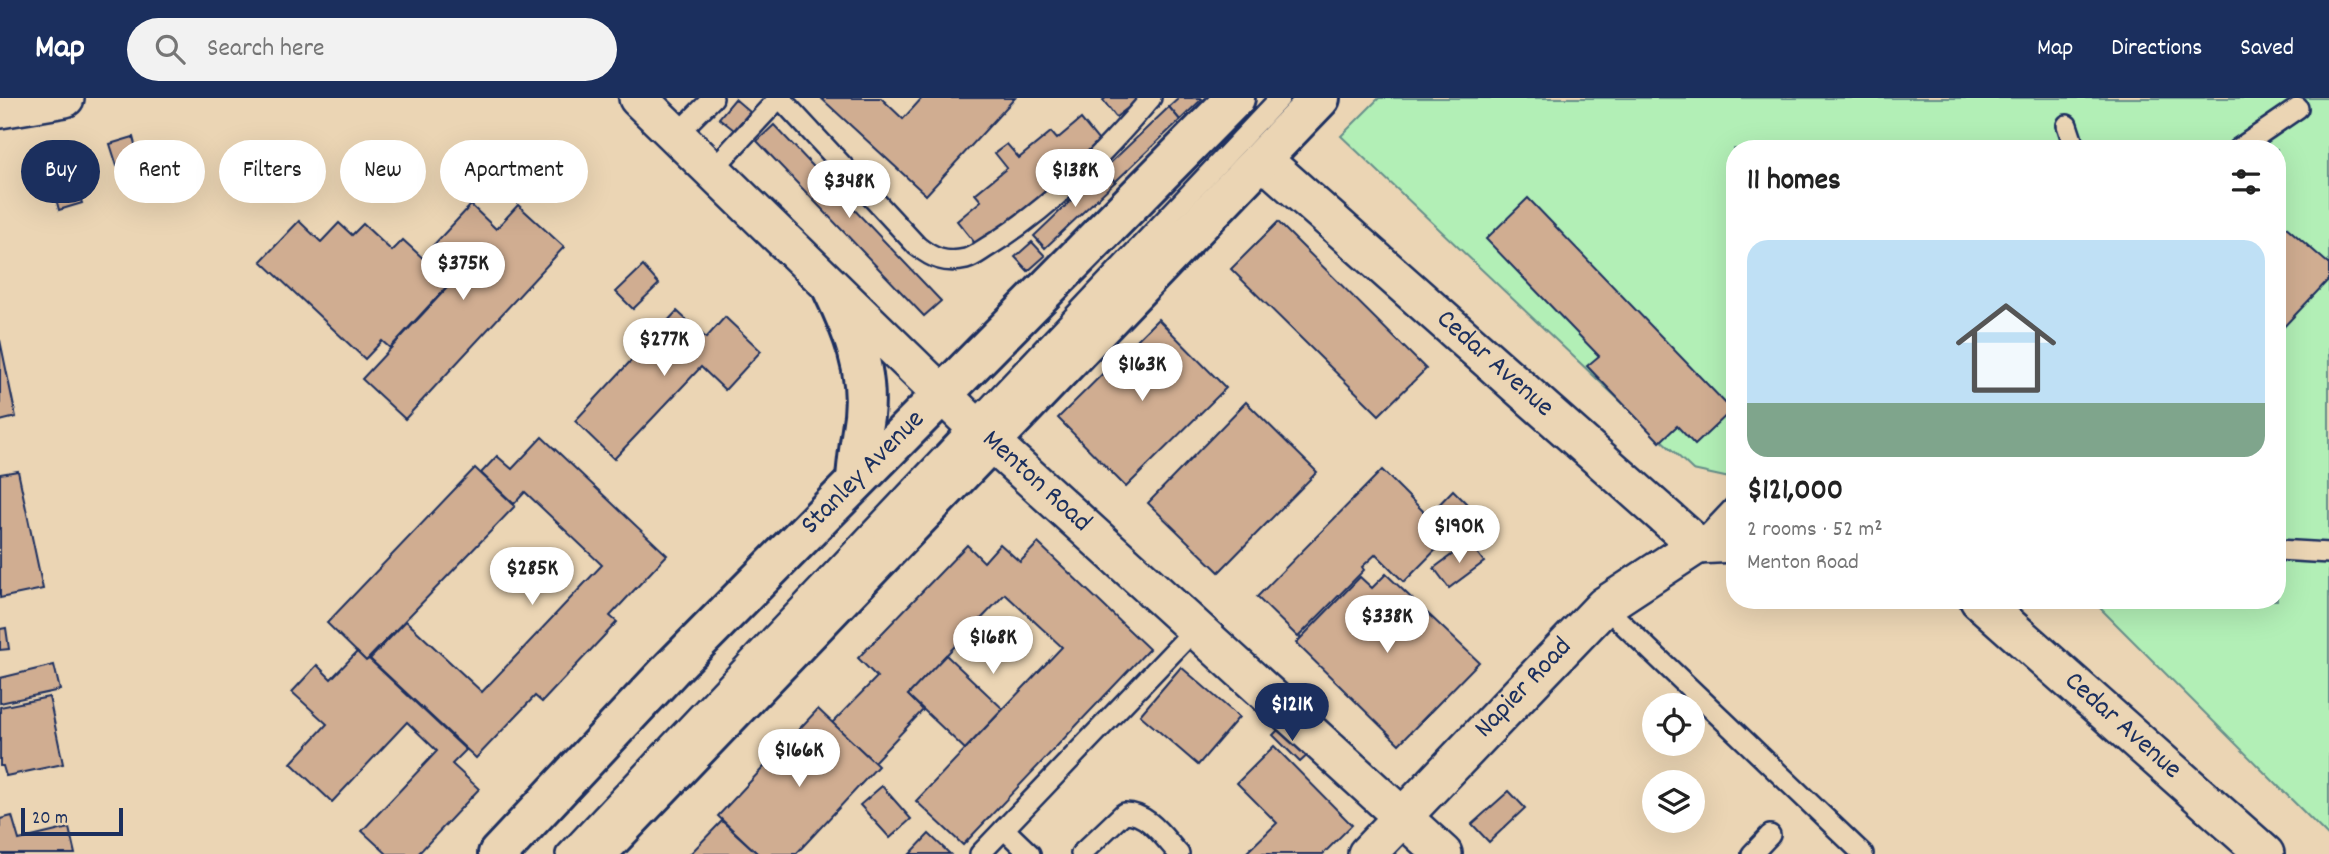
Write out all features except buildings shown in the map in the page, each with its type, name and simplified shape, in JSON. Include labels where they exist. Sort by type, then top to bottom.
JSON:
[{"type":"main road","name":"Stanley Avenue","points":[[498,854],[671,670],[1236,98]]},
{"type":"main road","points":[[596,854],[980,432],[1262,159],[1320,98]]},
{"type":"main road","points":[[833,290],[852,329],[863,370],[864,413],[856,481]]},
{"type":"street","points":[[0,108],[65,98]]},
{"type":"street","name":"Menton Road","points":[[638,98],[980,432],[1443,854]]},
{"type":"street","name":"Cedar Avenue","points":[[1262,159],[1697,545]]},
{"type":"street","points":[[1697,545],[1726,543]]},
{"type":"street","name":"Napier Road","points":[[1367,854],[1604,606],[1697,545]]},
{"type":"street","name":"Cedar Avenue","points":[[1989,609],[2265,854]]},
{"type":"lane","points":[[676,135],[713,98]]},
{"type":"lane","points":[[712,170],[779,98],[916,246],[933,258],[949,261],[968,258],[1014,230],[1109,147],[1151,98]]},
{"type":"lane","points":[[566,854],[980,432],[1280,98]]},
{"type":"lane","points":[[2251,140],[2298,108]]},
{"type":"lane","points":[[2067,125],[2073,140]]},
{"type":"lane","points":[[1697,545],[1726,515]]},
{"type":"lane","points":[[2286,551],[2329,553]]},
{"type":"lane","points":[[1604,606],[1863,854]]},
{"type":"lane","points":[[980,854],[1196,628]]},
{"type":"lane","points":[[1081,854],[1124,813],[1144,817],[1179,854]]},
{"type":"lane","points":[[1004,829],[1030,854]]},
{"type":"lane","points":[[1752,854],[1770,835]]},
{"type":"green space","points":[[1379,98],[2329,98],[2329,837],[2101,609],[2286,609],[2286,140],[1726,140],[1726,477],[1693,470],[1341,136]]}]
